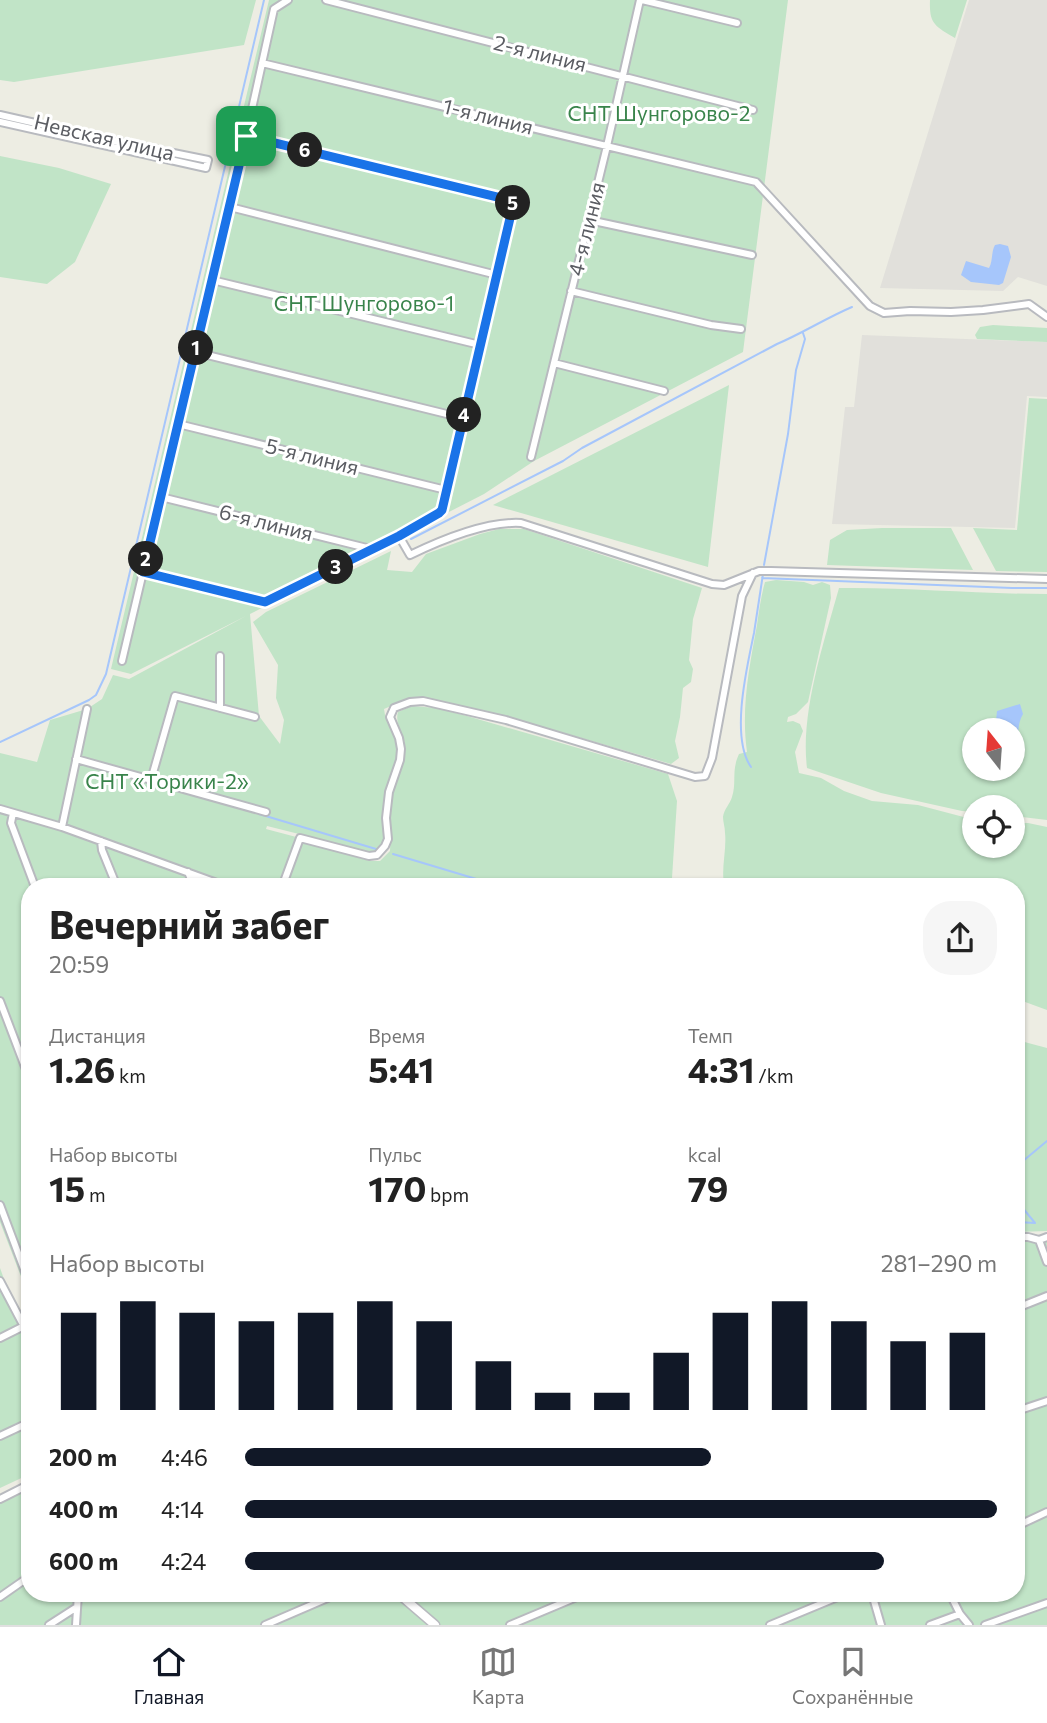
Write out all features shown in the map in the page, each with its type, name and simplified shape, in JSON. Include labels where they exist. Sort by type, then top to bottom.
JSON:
[{"type":"street","points":[[122,661],[230,207],[274,9],[288,0]]},
{"type":"street","name":"2-я линия","points":[[326,0],[753,110]]},
{"type":"street","points":[[641,0],[737,23]]},
{"type":"street","name":"4-я линия","points":[[531,457],[641,0]]},
{"type":"street","name":"1-я линия","points":[[262,63],[756,181],[870,306],[884,313],[951,312],[1029,304],[1047,317]]},
{"type":"street","name":"Невская улица","points":[[0,115],[208,160],[206,169],[0,122]]},
{"type":"street","points":[[143,572],[265,602],[399,536],[442,510],[514,201],[246,136]]},
{"type":"street","points":[[230,207],[497,275]]},
{"type":"street","points":[[589,219],[752,255]]},
{"type":"street","points":[[212,280],[480,345]]},
{"type":"street","points":[[571,291],[741,329]]},
{"type":"street","points":[[195,352],[463,418]]},
{"type":"street","points":[[554,363],[664,391]]},
{"type":"street","name":"5-я линия","points":[[178,424],[446,491]]},
{"type":"street","name":"6-я линия","points":[[161,497],[371,549]]},
{"type":"street","points":[[399,536],[410,555],[434,543],[495,524],[521,523],[712,584],[724,585],[752,573],[771,571],[1047,579]]},
{"type":"street","points":[[285,878],[300,838],[369,856],[377,855],[385,846],[388,839],[386,818],[389,792],[400,761],[401,749],[390,717],[394,708],[401,704],[423,701],[494,717],[695,777],[705,776],[712,758],[742,596],[752,573]]},
{"type":"street","points":[[220,656],[220,708]]},
{"type":"street","points":[[151,780],[174,696],[255,717]]},
{"type":"street","points":[[62,827],[87,709]]},
{"type":"street","points":[[76,759],[267,812]]},
{"type":"street","points":[[0,809],[62,827],[204,878]]},
{"type":"street","points":[[13,813],[11,823],[32,878]]},
{"type":"street","points":[[101,841],[113,878]]},
{"type":"street","points":[[188,872],[190,878]]},
{"type":"street","points":[[0,1002],[21,1057]]},
{"type":"street","points":[[0,1205],[21,1261]]},
{"type":"street","points":[[1025,1237],[1039,1240],[1047,1237]]},
{"type":"street","points":[[1039,1240],[1047,1262]]},
{"type":"street","points":[[0,1281],[21,1320]]},
{"type":"street","points":[[1025,1305],[1047,1296]]},
{"type":"street","points":[[0,1338],[21,1328]]},
{"type":"street","points":[[1025,1408],[1047,1401]]},
{"type":"street","points":[[1,1433],[21,1425]]},
{"type":"street","points":[[0,1499],[21,1488]]},
{"type":"street","points":[[1025,1522],[1047,1512]]},
{"type":"street","points":[[0,1597],[21,1582]]},
{"type":"street","points":[[76,1625],[77,1602]]},
{"type":"street","points":[[265,1625],[318,1602]]},
{"type":"street","points":[[408,1602],[435,1625]]},
{"type":"street","points":[[510,1625],[565,1602]]},
{"type":"street","points":[[770,1625],[826,1602]]},
{"type":"street","points":[[874,1602],[881,1625]]},
{"type":"street","points":[[954,1602],[969,1625]]},
{"type":"street","points":[[985,1625],[1047,1603]]},
{"type":"street","points":[[49,1625],[77,1607]]},
{"type":"street","points":[[930,1625],[960,1614]]},
{"type":"shaded area","points":[[969,0],[1047,0],[1047,286],[1018,277],[1003,291],[880,288]]},
{"type":"shaded area","points":[[862,335],[1047,342],[1047,397],[1027,396],[1015,528],[832,524],[845,407],[854,407]]},
{"type":"green space","points":[[0,0],[256,0],[244,45],[14,82],[0,80]]},
{"type":"green space","points":[[269,0],[788,0],[743,352],[534,461],[484,494],[250,614],[259,716],[280,744],[284,720],[276,698],[278,665],[253,622],[266,612],[391,551],[387,570],[412,572],[426,554],[499,529],[524,529],[702,588],[693,619],[689,660],[693,669],[691,682],[683,688],[675,741],[679,758],[671,764],[509,717],[425,698],[400,702],[384,709],[398,738],[398,760],[387,792],[387,839],[376,853],[369,854],[306,839],[299,834],[267,826],[266,829],[300,838],[285,878],[21,878],[21,1277],[0,1222],[0,753],[37,762],[50,720],[87,709],[102,699],[113,675],[129,679],[246,616],[131,674],[111,669]]},
{"type":"green space","points":[[930,0],[967,0],[955,38],[932,19]]},
{"type":"green space","points":[[0,156],[59,168],[111,184],[75,262],[47,284],[0,277]]},
{"type":"green space","points":[[993,325],[1047,328],[1047,342],[977,339],[975,335],[980,327]]},
{"type":"green space","points":[[729,385],[708,567],[493,505]]},
{"type":"green space","points":[[1029,398],[1047,399],[1047,572],[996,571],[973,528],[1017,530]]},
{"type":"green space","points":[[951,528],[973,570],[827,565],[830,540],[847,530]]},
{"type":"green space","points":[[776,580],[813,585],[822,582],[830,585],[831,598],[808,702],[796,714],[788,717],[787,722],[800,724],[803,731],[795,752],[799,773],[821,778],[844,791],[872,801],[918,805],[962,817],[962,858],[1025,858],[1025,823],[1047,827],[1047,1010],[1025,1002],[1025,878],[724,878],[723,817],[731,800],[739,754],[747,752],[747,689],[765,582]]},
{"type":"green space","points":[[839,588],[1047,594],[1047,820],[1025,817],[1025,795],[962,795],[962,811],[881,793],[807,768],[807,724],[820,654]]},
{"type":"green space","points":[[412,706],[436,708],[668,774],[677,801],[672,878],[289,878],[303,842],[370,861],[380,861],[390,851],[390,798],[405,749],[398,712]]},
{"type":"green space","points":[[1025,1042],[1047,1048],[1047,1231],[1025,1232]]},
{"type":"green space","points":[[1047,1240],[1047,1512],[1040,1516],[1047,1517],[1047,1625],[0,1625],[0,1499],[21,1488],[21,1602],[1025,1602],[1025,1241]]},
{"type":"green space","points":[[0,1268],[21,1326],[21,1478],[0,1488]]},
{"type":"water","points":[[995,245],[1008,246],[1011,257],[1003,283],[999,285],[971,282],[961,275],[966,261],[989,268]]},
{"type":"water","points":[[1020,704],[1023,714],[1022,718],[996,718],[997,711]]},
{"type":"waterway","points":[[0,742],[89,700],[96,695],[106,674],[264,0]]},
{"type":"waterway","points":[[411,539],[563,461],[582,448],[777,344],[852,307]]},
{"type":"waterway","points":[[764,565],[788,434],[796,370],[805,339],[803,333]]},
{"type":"waterway","points":[[751,767],[742,738],[742,702],[763,574]]},
{"type":"waterway","points":[[762,578],[1047,588]]},
{"type":"waterway","points":[[259,814],[376,849]]},
{"type":"waterway","points":[[393,854],[473,878]]},
{"type":"waterway","points":[[1025,1159],[1047,1141]]},
{"type":"waterway","points":[[1025,1211],[1035,1223],[1025,1222]]},
{"type":"route","points":[[246,136],[514,201],[442,510],[399,536],[265,602],[143,572],[246,136]]},
{"type":"park label","name":"СНТ Шунгорово-2","points":[[659,114]]},
{"type":"park label","name":"СНТ Шунгорово-1","points":[[364,304]]},
{"type":"park label","name":"СНТ «Торики-2»","points":[[167,782]]}]
